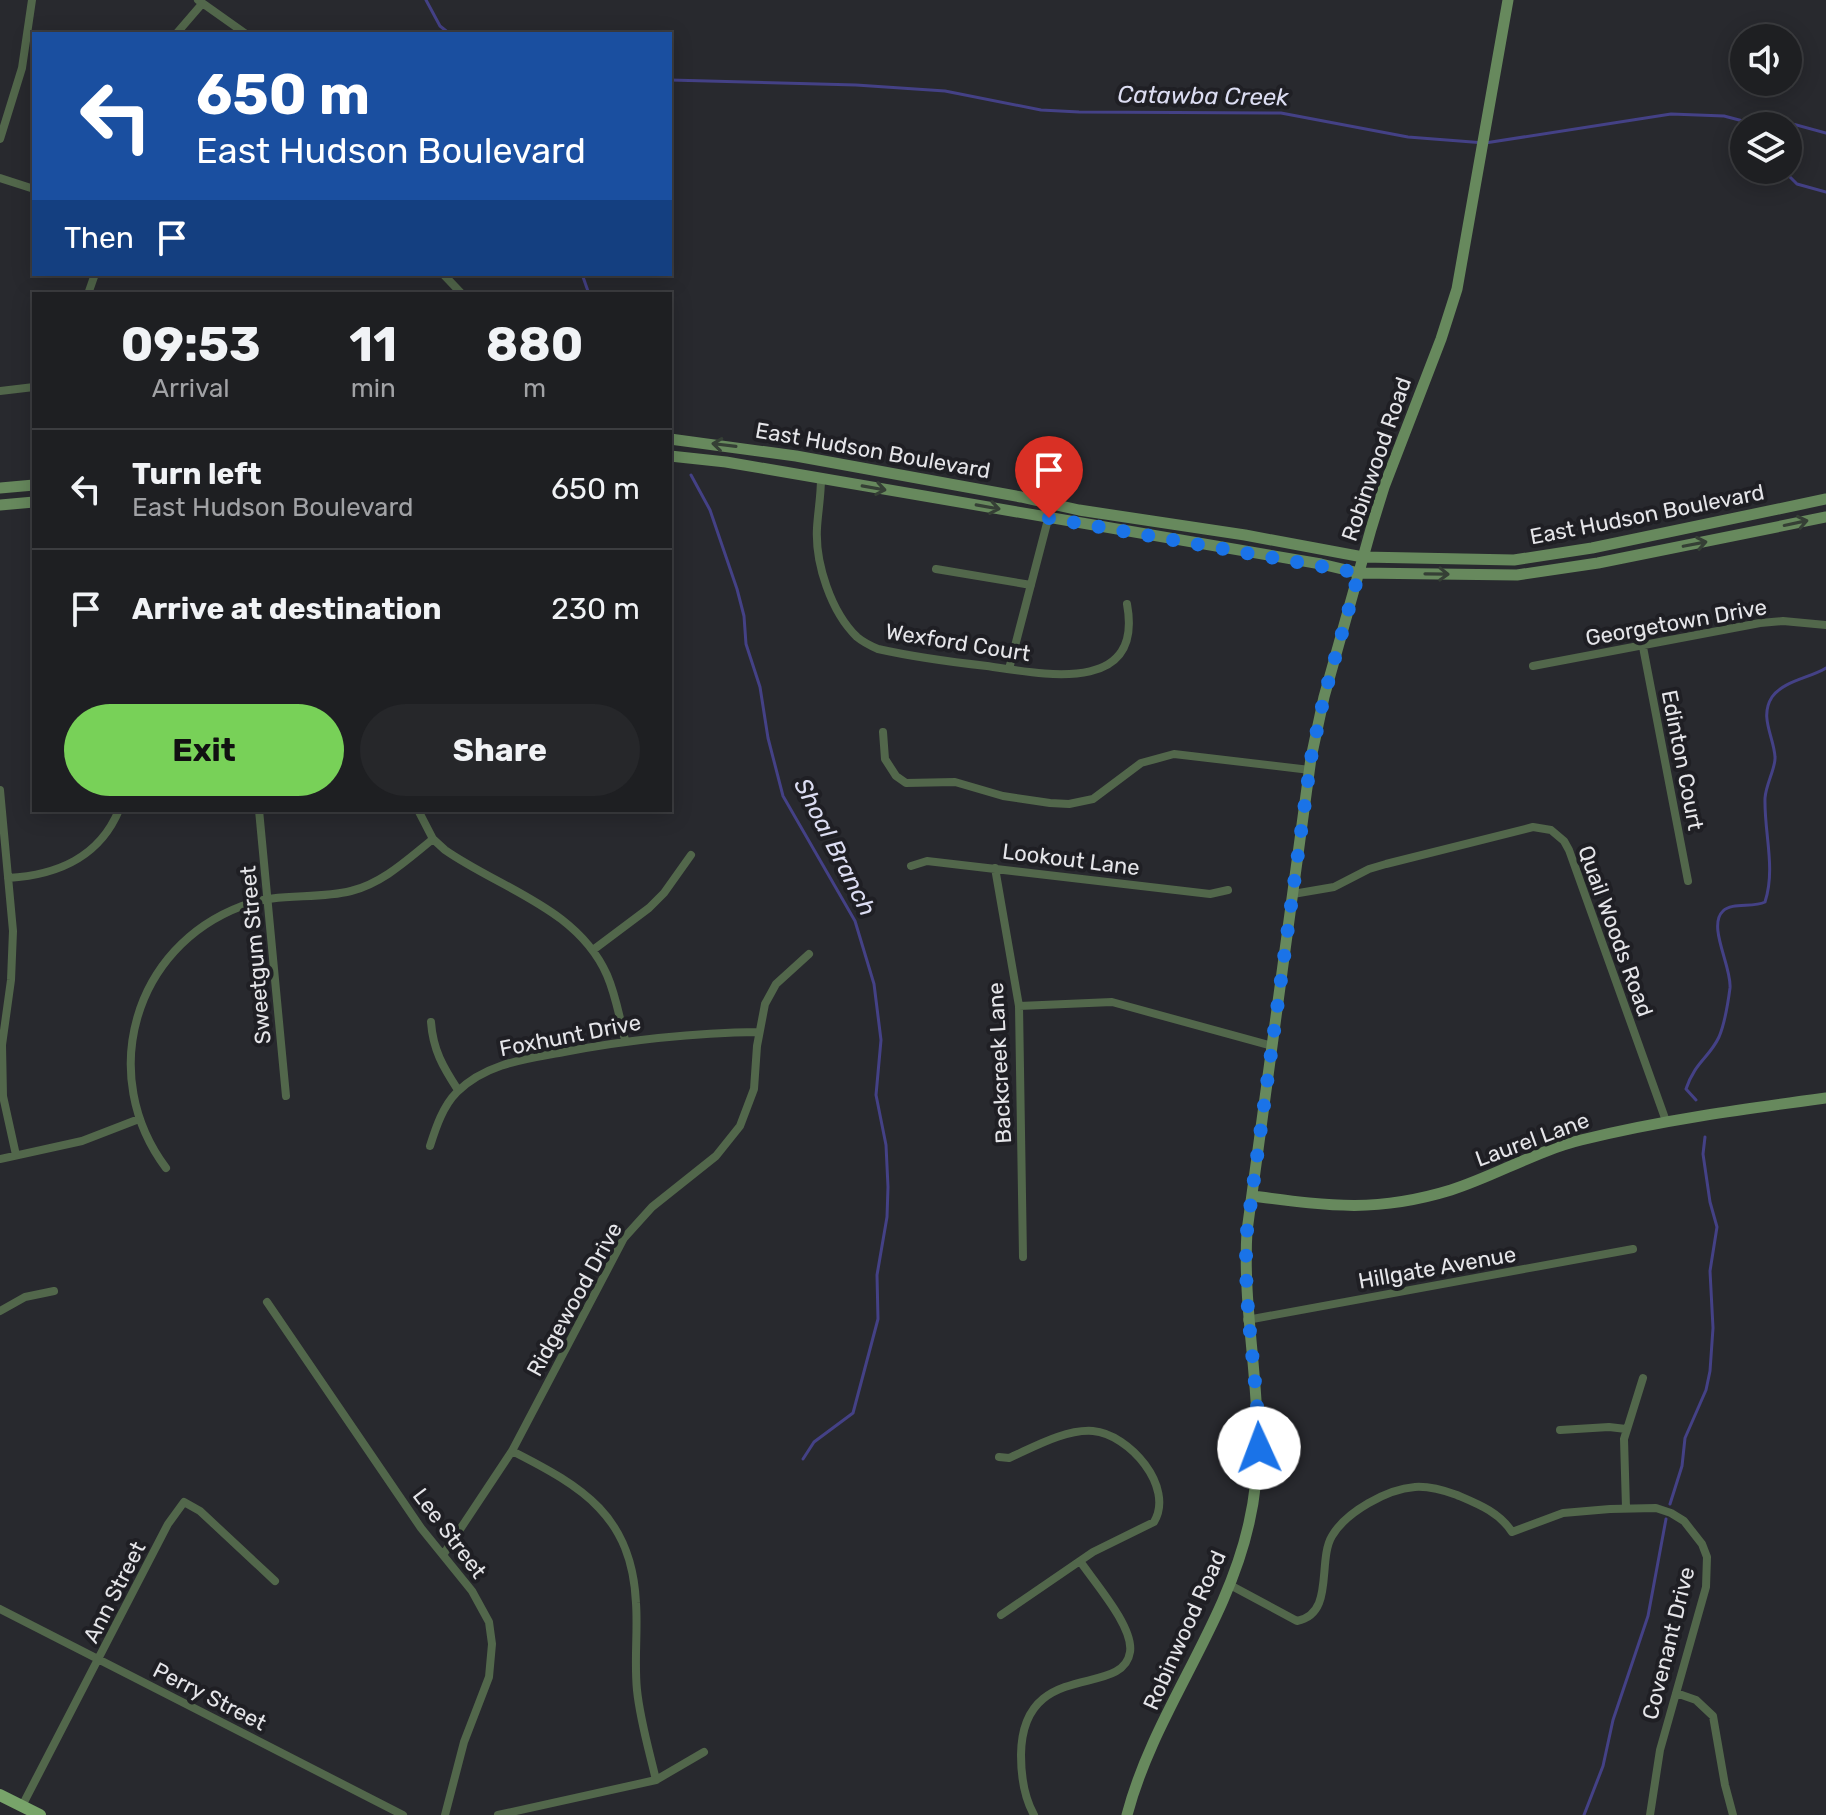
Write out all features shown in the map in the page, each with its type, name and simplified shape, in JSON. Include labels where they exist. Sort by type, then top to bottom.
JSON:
[{"type":"main road","name":"Robinwood Road","points":[[1127,1815],[1147,1757],[1230,1585],[1249,1525],[1259,1448],[1245,1262],[1310,770],[1324,697],[1384,487],[1451,310],[1508,0]]},
{"type":"main road","name":"East Hudson Boulevard","points":[[672,439],[726,444],[1363,557],[1514,560],[1592,548],[1826,499]]},
{"type":"main road","name":"East Hudson Boulevard","points":[[672,456],[821,478],[1359,573],[1517,575],[1598,563],[1826,517]]},
{"type":"main road","points":[[821,478],[829,462]]},
{"type":"main road","points":[[0,488],[32,485]]},
{"type":"main road","points":[[0,505],[32,502]]},
{"type":"main road","name":"Laurel Lane","points":[[1253,1196],[1322,1205],[1391,1205],[1453,1190],[1577,1140],[1666,1121],[1826,1098]]},
{"type":"main road","points":[[0,1795],[40,1815]]},
{"type":"street","points":[[0,139],[22,68],[32,0]]},
{"type":"street","points":[[177,32],[199,2],[243,32]]},
{"type":"street","points":[[0,178],[32,188]]},
{"type":"street","points":[[445,276],[460,292]]},
{"type":"street","points":[[0,391],[32,387]]},
{"type":"street","name":"Wexford Court","points":[[821,478],[817,528],[823,569],[836,607],[846,625],[860,640],[878,649],[1064,676],[1097,669],[1119,653],[1131,625],[1127,604]]},
{"type":"street","points":[[1009,669],[1052,504]]},
{"type":"street","points":[[936,569],[1031,585]]},
{"type":"street","name":"Georgetown Drive","points":[[1533,666],[1760,623],[1783,621],[1826,625]]},
{"type":"street","name":"Edinton Court","points":[[1643,647],[1688,881]]},
{"type":"street","points":[[883,732],[885,759],[896,776],[906,783],[955,782],[1003,796],[1050,803],[1069,804],[1093,799],[1141,763],[1174,754],[1310,770]]},
{"type":"street","points":[[0,790],[13,957],[2,1045],[2,1075],[6,1119],[16,1155]]},
{"type":"street","points":[[8,878],[49,872],[75,863],[95,847],[118,812]]},
{"type":"street","name":"Sweetgum Street","points":[[259,812],[286,1096]]},
{"type":"street","points":[[419,812],[433,839],[457,858],[556,914],[593,950],[609,978],[625,1040]]},
{"type":"street","name":"Quail Woods Road","points":[[1293,894],[1334,887],[1369,869],[1455,846],[1533,827],[1551,830],[1569,850],[1666,1121]]},
{"type":"street","points":[[166,1168],[153,1150],[139,1119],[130,1066],[132,1036],[152,982],[169,956],[201,928],[243,905],[268,899],[354,891],[388,874],[433,839]]},
{"type":"street","points":[[593,950],[649,908],[664,893],[691,855]]},
{"type":"street","name":"Lookout Lane","points":[[911,866],[927,861],[1210,894],[1228,890]]},
{"type":"street","name":"Backcreek Lane","points":[[995,868],[1019,1006],[1023,1257]]},
{"type":"street","name":"Ridgewood Drive","points":[[443,1555],[512,1451],[617,1248],[639,1219],[716,1156],[740,1126],[754,1089],[759,1032],[770,993],[784,975],[809,954]]},
{"type":"street","points":[[1019,1006],[1112,1002],[1272,1046]]},
{"type":"street","points":[[431,1022],[433,1045],[440,1063],[458,1090]]},
{"type":"street","name":"Foxhunt Drive","points":[[430,1146],[444,1110],[458,1090],[498,1065],[625,1040],[759,1032]]},
{"type":"street","points":[[0,1159],[82,1141],[139,1119]]},
{"type":"street","name":"Hillgate Avenue","points":[[1247,1320],[1633,1249]]},
{"type":"street","points":[[0,1311],[25,1297],[54,1291]]},
{"type":"street","name":"Lee Street","points":[[267,1302],[421,1528],[482,1607],[489,1622],[492,1656],[489,1677],[462,1750],[445,1815]]},
{"type":"street","points":[[1626,1508],[1624,1439],[1643,1378]]},
{"type":"street","points":[[1560,1430],[1626,1429]]},
{"type":"street","points":[[999,1457],[1009,1458],[1057,1438],[1098,1432],[1128,1446],[1145,1462],[1154,1480],[1159,1513],[1154,1522],[1107,1544],[1001,1615]]},
{"type":"street","points":[[512,1451],[582,1491],[600,1506],[618,1534],[635,1586],[637,1692],[656,1780]]},
{"type":"street","name":"Covenant Drive","points":[[1230,1585],[1297,1621],[1304,1619],[1315,1610],[1322,1595],[1326,1552],[1339,1526],[1362,1509],[1401,1489],[1431,1487],[1458,1496],[1498,1515],[1512,1532],[1563,1513],[1626,1508],[1656,1508],[1671,1513],[1695,1531],[1707,1557],[1706,1587],[1660,1750],[1650,1815]]},
{"type":"street","name":"Ann Street","points":[[22,1806],[168,1524],[184,1502],[200,1511],[275,1581]]},
{"type":"street","points":[[1034,1815],[1026,1796],[1022,1771],[1022,1745],[1030,1714],[1039,1701],[1061,1686],[1114,1673],[1124,1665],[1130,1652],[1129,1636],[1123,1624],[1080,1561]]},
{"type":"street","name":"Perry Street","points":[[0,1609],[386,1811],[403,1815]]},
{"type":"street","points":[[1676,1693],[1696,1700],[1713,1716],[1733,1815]]},
{"type":"street","points":[[498,1815],[656,1780],[704,1752]]},
{"type":"waterway","name":"Catawba Creek","points":[[426,0],[440,26],[448,32]]},
{"type":"waterway","name":"Catawba Creek","points":[[672,80],[856,85],[945,91],[1041,110],[1281,113],[1408,137],[1485,143],[1671,114],[1724,116],[1743,121],[1778,120],[1826,133]]},
{"type":"waterway","points":[[1797,184],[1826,192]]},
{"type":"waterway","name":"Shoal Branch","points":[[583,276],[588,292]]},
{"type":"waterway","name":"Shoal Branch","points":[[691,475],[710,510],[737,589],[744,616],[746,644],[760,687],[768,738],[783,796],[855,921],[874,984],[881,1040],[876,1095],[886,1145],[888,1187],[887,1217],[877,1275],[878,1319],[853,1413],[814,1442],[803,1459]]},
{"type":"waterway","points":[[1696,1100],[1686,1089],[1719,1037],[1730,988],[1719,936],[1719,918],[1727,908],[1765,902],[1768,889],[1770,863],[1765,798],[1775,757],[1767,720],[1768,704],[1783,687],[1826,668]]},
{"type":"waterway","points":[[1670,1504],[1682,1466],[1685,1438],[1706,1390],[1710,1371],[1713,1328],[1710,1271],[1717,1227],[1703,1154],[1705,1137]]},
{"type":"waterway","points":[[1584,1815],[1603,1766],[1613,1720],[1648,1616],[1666,1519]]},
{"type":"route","points":[[1049,518],[1359,573],[1324,697],[1311,758],[1247,1231],[1245,1294],[1259,1448]]}]
